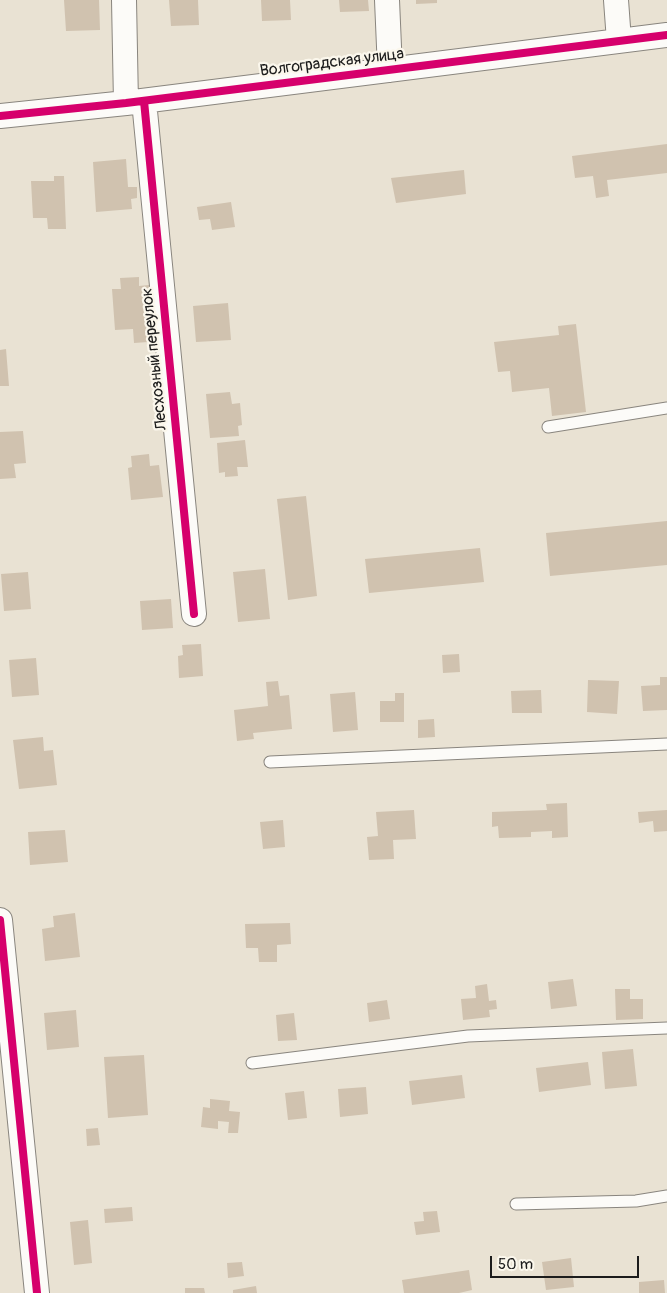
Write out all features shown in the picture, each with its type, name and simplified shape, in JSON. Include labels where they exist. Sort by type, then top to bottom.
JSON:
[{"type":"street","name":"Лесхозный переулок","points":[[124,0],[194,614]]},
{"type":"street","points":[[387,0],[390,70]]},
{"type":"street","points":[[616,0],[619,41]]},
{"type":"street","name":"Волгоградская улица","points":[[0,116],[135,102],[667,35]]},
{"type":"street","points":[[0,920],[37,1293]]},
{"type":"lane","points":[[548,427],[667,408]]},
{"type":"lane","points":[[270,762],[667,744]]},
{"type":"lane","points":[[252,1063],[468,1036],[667,1028]]},
{"type":"lane","points":[[516,1204],[636,1201],[667,1196]]},
{"type":"building","points":[[64,0],[99,0],[100,30],[66,31]]},
{"type":"building","points":[[169,0],[198,0],[199,25],[171,26]]},
{"type":"building","points":[[261,0],[290,0],[291,20],[262,21]]},
{"type":"building","points":[[339,0],[368,0],[369,11],[340,12]]},
{"type":"building","points":[[416,0],[437,0],[437,3],[416,4]]},
{"type":"building","points":[[667,144],[667,173],[607,180],[609,196],[596,198],[593,176],[575,178],[572,156]]},
{"type":"building","points":[[126,159],[128,187],[137,187],[137,198],[131,199],[132,209],[96,212],[93,162]]},
{"type":"building","points":[[464,170],[466,194],[396,203],[391,178]]},
{"type":"building","points":[[54,176],[64,176],[66,229],[48,229],[47,218],[33,218],[31,181],[54,181]]},
{"type":"building","points":[[231,202],[235,227],[212,230],[210,219],[199,220],[197,207]]},
{"type":"building","points":[[139,277],[139,286],[149,285],[152,323],[147,325],[148,342],[134,343],[133,329],[115,330],[112,289],[121,289],[120,278]]},
{"type":"building","points":[[228,303],[231,340],[196,342],[193,306]]},
{"type":"building","points":[[576,324],[586,412],[552,416],[549,388],[512,392],[510,371],[498,372],[494,342],[559,335],[558,326]]},
{"type":"building","points":[[6,349],[9,386],[0,386],[0,350]]},
{"type":"building","points":[[230,392],[232,404],[240,403],[242,425],[238,426],[239,436],[210,438],[206,394]]},
{"type":"building","points":[[23,431],[26,463],[14,464],[16,478],[0,479],[0,432]]},
{"type":"building","points":[[245,440],[248,467],[237,467],[238,476],[225,477],[225,472],[219,473],[217,443]]},
{"type":"building","points":[[149,454],[150,466],[159,465],[163,497],[131,500],[128,468],[132,467],[131,456]]},
{"type":"building","points":[[306,496],[317,596],[288,600],[277,499]]},
{"type":"building","points":[[667,521],[667,565],[550,576],[546,533]]},
{"type":"building","points":[[480,548],[484,582],[369,593],[365,559]]},
{"type":"building","points":[[265,569],[270,619],[238,622],[233,572]]},
{"type":"building","points":[[28,572],[31,609],[4,611],[1,574]]},
{"type":"building","points":[[171,599],[173,628],[142,630],[140,601]]},
{"type":"building","points":[[201,644],[203,676],[179,678],[178,656],[183,655],[182,645]]},
{"type":"building","points":[[459,654],[460,672],[443,673],[442,655]]},
{"type":"building","points":[[36,658],[39,695],[12,697],[9,660]]},
{"type":"building","points":[[660,677],[667,677],[667,710],[643,711],[641,686],[660,685]]},
{"type":"building","points":[[588,680],[619,681],[617,714],[587,712]]},
{"type":"building","points":[[278,681],[280,696],[289,695],[292,729],[253,733],[254,739],[237,741],[234,710],[268,706],[266,682]]},
{"type":"building","points":[[541,690],[542,713],[512,713],[511,691]]},
{"type":"building","points":[[355,692],[358,730],[333,732],[330,694]]},
{"type":"building","points":[[395,693],[404,693],[404,722],[380,722],[380,701],[395,701]]},
{"type":"building","points":[[434,719],[435,737],[418,738],[418,720]]},
{"type":"building","points":[[43,737],[44,751],[53,750],[57,785],[19,789],[13,740]]},
{"type":"building","points":[[567,803],[568,837],[552,838],[552,831],[531,832],[531,837],[499,838],[498,826],[492,827],[492,812],[547,810],[546,804]]},
{"type":"building","points":[[414,810],[416,839],[393,840],[394,859],[369,860],[367,837],[378,836],[376,812]]},
{"type":"building","points":[[667,810],[667,831],[654,832],[653,821],[639,823],[638,812]]},
{"type":"building","points":[[283,820],[285,847],[263,849],[260,822]]},
{"type":"building","points":[[65,830],[68,862],[30,865],[28,832]]},
{"type":"building","points":[[75,913],[80,957],[45,961],[42,929],[54,927],[53,916]]},
{"type":"building","points":[[290,923],[291,944],[277,945],[277,962],[259,962],[258,948],[246,948],[245,924]]},
{"type":"building","points":[[573,979],[577,1006],[551,1009],[548,982]]},
{"type":"building","points":[[487,984],[489,1001],[496,1000],[497,1009],[489,1010],[490,1017],[463,1020],[461,999],[476,998],[475,986]]},
{"type":"building","points":[[615,989],[630,989],[630,999],[643,999],[643,1019],[616,1020]]},
{"type":"building","points":[[387,1000],[390,1019],[369,1022],[367,1003]]},
{"type":"building","points":[[76,1010],[79,1047],[47,1050],[44,1013]]},
{"type":"building","points":[[294,1013],[297,1040],[278,1041],[276,1015]]},
{"type":"building","points":[[633,1049],[637,1086],[605,1089],[602,1052]]},
{"type":"building","points":[[144,1055],[148,1115],[108,1118],[104,1057]]},
{"type":"building","points":[[588,1062],[591,1085],[539,1092],[536,1068]]},
{"type":"building","points":[[462,1075],[465,1098],[412,1105],[409,1081]]},
{"type":"building","points":[[366,1087],[368,1114],[340,1117],[338,1089]]},
{"type":"building","points":[[304,1091],[307,1118],[288,1120],[285,1093]]},
{"type":"building","points":[[210,1099],[230,1101],[229,1111],[240,1112],[238,1133],[228,1133],[229,1122],[218,1121],[218,1129],[201,1127],[203,1107],[210,1108]]},
{"type":"building","points":[[98,1128],[100,1145],[87,1146],[86,1129]]},
{"type":"building","points":[[132,1207],[133,1221],[105,1223],[104,1209]]},
{"type":"building","points":[[437,1211],[440,1232],[416,1235],[414,1222],[424,1221],[423,1212]]},
{"type":"building","points":[[88,1220],[92,1263],[74,1265],[70,1222]]},
{"type":"building","points":[[571,1258],[574,1287],[546,1290],[542,1262]]},
{"type":"building","points":[[242,1262],[244,1276],[228,1278],[227,1263]]},
{"type":"building","points":[[469,1270],[472,1290],[459,1293],[404,1293],[402,1280]]},
{"type":"building","points":[[664,1280],[665,1293],[639,1293],[639,1282]]},
{"type":"building","points":[[256,1286],[257,1293],[233,1293],[233,1290]]},
{"type":"building","points":[[185,1288],[204,1288],[205,1293],[185,1293]]},
{"type":"cycle path","points":[[0,116],[126,103],[667,35]]},
{"type":"cycle path","points":[[144,101],[194,614]]},
{"type":"cycle path","points":[[0,920],[37,1293]]}]
